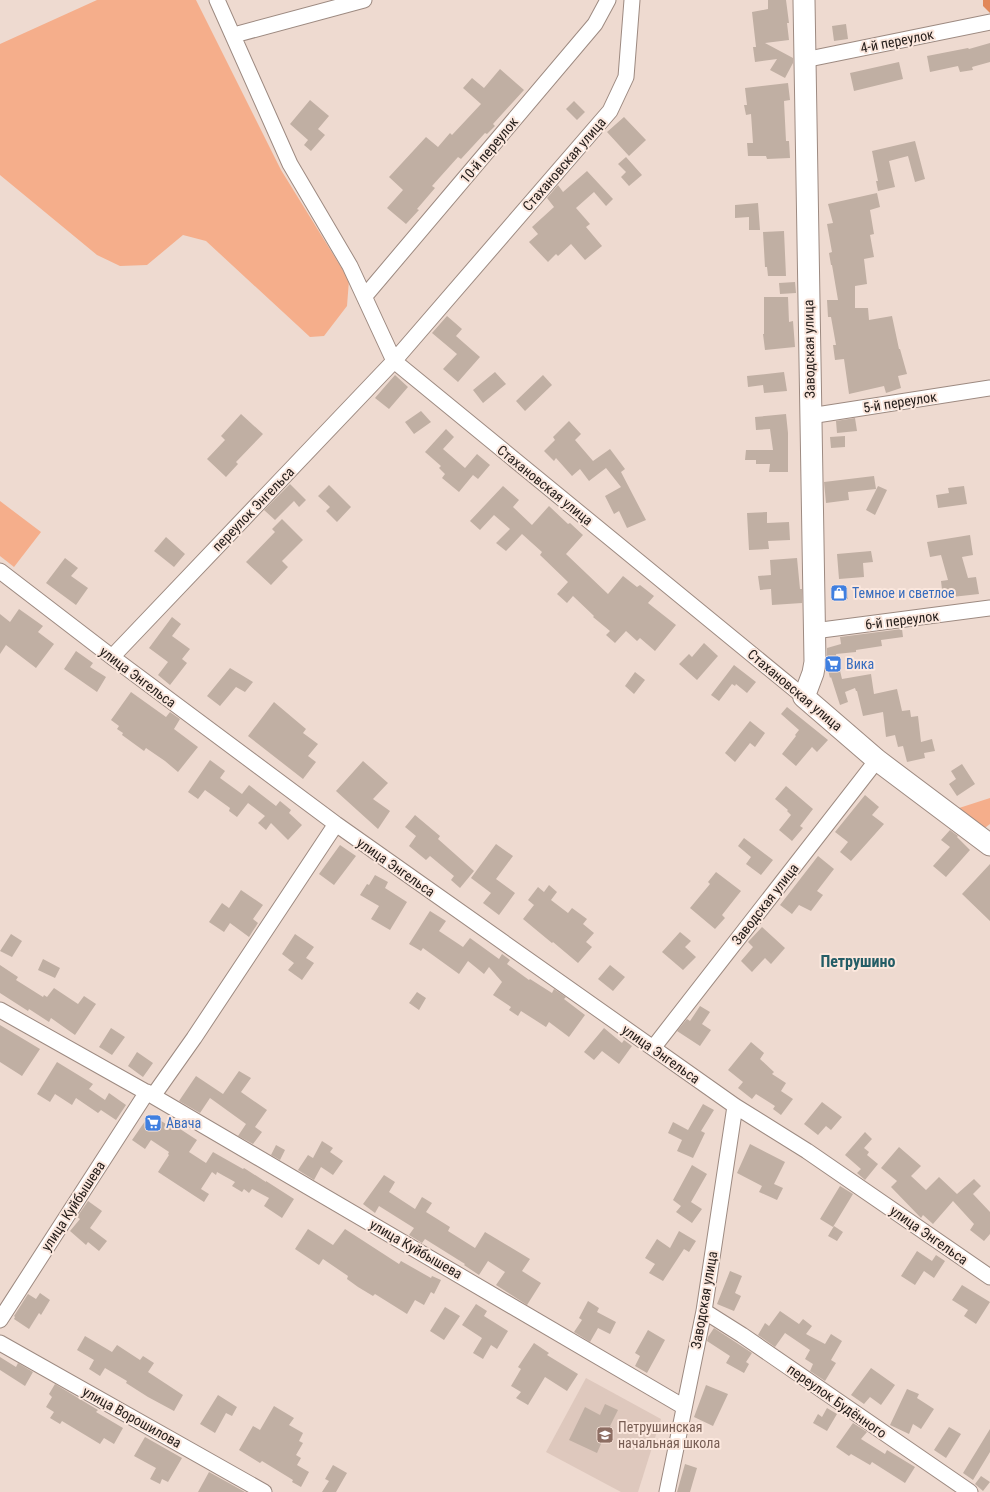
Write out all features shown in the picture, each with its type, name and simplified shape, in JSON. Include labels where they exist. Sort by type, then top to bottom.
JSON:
[{"type":"street","points":[[217,0],[234,35],[290,164],[350,266],[394,361]]},
{"type":"street","points":[[234,35],[364,0]]},
{"type":"street","name":"10-й переулок","points":[[365,296],[595,24],[608,0]]},
{"type":"street","name":"Стахановская улица","points":[[632,0],[626,77],[610,112],[394,361],[804,697],[877,760],[988,841]]},
{"type":"street","name":"Заводская улица","points":[[804,0],[815,662],[813,673],[804,697]]},
{"type":"street","name":"4-й переулок","points":[[804,60],[990,22]]},
{"type":"street","name":"переулок Энгельса","points":[[112,657],[394,361]]},
{"type":"street","name":"5-й переулок","points":[[810,416],[990,388]]},
{"type":"street","name":"улица Энгельса","points":[[0,571],[112,657],[336,824],[735,1106],[807,1151],[990,1277]]},
{"type":"street","name":"6-й переулок","points":[[814,631],[990,608]]},
{"type":"street","name":"Заводская улица","points":[[653,1048],[877,760]]},
{"type":"street","points":[[150,1094],[194,1038],[336,824]]},
{"type":"street","name":"улица Куйбышева","points":[[0,1010],[150,1094],[684,1407]]},
{"type":"street","name":"улица Куйбышева","points":[[0,1320],[150,1094]]},
{"type":"street","name":"Заводская улица","points":[[667,1492],[704,1311],[735,1106]]},
{"type":"street","name":"переулок Будённого","points":[[704,1311],[742,1335],[970,1492]]},
{"type":"street","name":"улица Ворошилова","points":[[0,1343],[264,1492]]},
{"type":"shaded area","points":[[97,0],[196,0],[281,170],[349,280],[347,306],[324,336],[310,337],[206,241],[183,235],[147,265],[120,266],[97,255],[0,175],[0,44]]},
{"type":"shaded area","points":[[983,0],[990,0],[990,13],[983,6]]},
{"type":"shaded area","points":[[0,501],[41,532],[14,567],[0,556]]},
{"type":"shaded area","points":[[990,798],[990,824],[982,830],[956,809]]},
{"type":"shaded area","name":"Петрушинская начальная школа","points":[[586,1378],[661,1419],[638,1492],[621,1492],[546,1452]]},
{"type":"building","points":[[768,0],[786,0],[789,23],[787,23],[789,40],[765,43],[793,58],[793,63],[785,78],[770,70],[777,59],[755,62],[753,47],[756,47],[752,12],[768,9]]},
{"type":"building","points":[[846,24],[848,39],[834,41],[832,26]]},
{"type":"building","points":[[990,43],[990,62],[972,67],[973,70],[960,72],[958,66],[930,72],[927,56],[969,49]]},
{"type":"building","points":[[899,62],[903,79],[854,91],[850,73]]},
{"type":"building","points":[[500,69],[524,90],[493,124],[495,126],[487,134],[485,133],[461,159],[458,157],[432,186],[435,188],[417,209],[419,210],[406,224],[387,208],[403,190],[389,177],[426,137],[438,147],[450,133],[452,135],[481,104],[463,88],[472,78],[484,88]]},
{"type":"building","points":[[788,83],[790,100],[784,101],[786,141],[789,141],[790,158],[767,159],[766,156],[748,156],[747,143],[753,143],[751,114],[746,115],[744,105],[747,105],[745,88]]},
{"type":"building","points":[[310,100],[329,116],[318,129],[325,135],[311,151],[304,145],[308,140],[290,124]]},
{"type":"building","points":[[574,101],[585,112],[577,120],[566,109]]},
{"type":"building","points":[[624,117],[646,140],[629,156],[607,132]]},
{"type":"building","points":[[915,141],[925,179],[915,182],[908,156],[889,161],[895,187],[878,191],[876,181],[878,181],[872,151]]},
{"type":"building","points":[[626,157],[642,175],[629,186],[621,177],[626,172],[618,164]]},
{"type":"building","points":[[587,171],[613,199],[606,206],[594,192],[576,208],[590,224],[586,227],[602,246],[585,260],[571,244],[558,256],[556,254],[548,262],[529,242],[538,234],[532,227],[554,207],[547,198],[558,185],[563,192]]},
{"type":"building","points":[[877,193],[880,207],[870,210],[874,234],[870,235],[874,257],[864,259],[867,284],[855,286],[855,308],[868,308],[869,320],[892,316],[899,349],[907,374],[898,376],[901,388],[886,393],[884,386],[849,394],[844,359],[835,360],[833,345],[836,345],[831,317],[828,317],[827,300],[838,300],[829,253],[832,252],[827,224],[833,223],[828,204]]},
{"type":"building","points":[[758,203],[760,230],[749,230],[749,217],[735,218],[735,205]]},
{"type":"building","points":[[784,231],[786,276],[768,276],[767,267],[765,267],[763,232]]},
{"type":"building","points":[[795,282],[796,293],[780,294],[779,283]]},
{"type":"building","points":[[764,297],[788,297],[789,322],[793,321],[795,347],[765,350],[763,334]]},
{"type":"building","points":[[447,316],[462,329],[456,336],[480,357],[458,382],[443,369],[457,354],[432,333]]},
{"type":"building","points":[[495,372],[506,384],[483,403],[473,390]]},
{"type":"building","points":[[784,372],[787,391],[764,393],[763,385],[748,387],[747,376]]},
{"type":"building","points":[[395,375],[408,387],[389,409],[375,398]]},
{"type":"building","points":[[543,375],[552,385],[525,411],[516,401]]},
{"type":"building","points":[[421,411],[431,422],[414,434],[405,422]]},
{"type":"building","points":[[241,414],[263,434],[236,462],[238,464],[226,477],[207,459],[225,440],[221,436]]},
{"type":"building","points":[[786,414],[788,433],[788,472],[769,472],[770,464],[756,464],[756,460],[745,460],[746,450],[773,450],[770,429],[756,430],[755,417]]},
{"type":"building","points":[[855,418],[857,431],[837,433],[836,421]]},
{"type":"building","points":[[569,421],[581,434],[575,440],[593,461],[610,449],[625,469],[621,472],[646,520],[627,528],[619,511],[614,514],[605,496],[621,487],[606,468],[589,481],[580,469],[572,476],[556,458],[554,461],[544,451],[555,440],[553,437]]},
{"type":"building","points":[[446,429],[454,437],[443,449],[465,468],[477,454],[490,465],[478,479],[473,475],[459,492],[442,478],[445,474],[439,468],[441,466],[425,452]]},
{"type":"building","points":[[845,436],[845,447],[831,448],[830,437]]},
{"type":"building","points":[[874,476],[876,489],[848,492],[849,500],[826,503],[824,482]]},
{"type":"building","points":[[290,484],[306,500],[299,507],[294,501],[275,520],[264,510]]},
{"type":"building","points":[[329,485],[351,507],[337,522],[326,511],[330,507],[318,496]]},
{"type":"building","points":[[503,486],[519,500],[513,507],[532,525],[549,506],[568,524],[570,523],[583,535],[566,554],[608,594],[623,576],[637,587],[640,585],[654,596],[648,603],[676,625],[655,651],[640,638],[637,641],[626,631],[615,643],[606,635],[610,631],[593,617],[594,616],[573,596],[567,603],[557,594],[568,582],[540,555],[542,552],[522,534],[506,551],[496,543],[510,529],[494,515],[480,530],[470,521]]},
{"type":"building","points":[[878,486],[887,490],[875,515],[866,510]]},
{"type":"building","points":[[964,486],[967,504],[938,508],[936,495],[949,493],[948,488]]},
{"type":"building","points":[[767,512],[767,523],[789,522],[790,540],[768,541],[769,549],[749,550],[747,513]]},
{"type":"building","points":[[282,519],[303,540],[282,561],[288,567],[271,585],[246,562],[275,532],[272,529]]},
{"type":"building","points":[[970,535],[973,555],[962,557],[968,578],[976,577],[979,594],[943,598],[941,581],[948,580],[941,555],[930,557],[927,542]]},
{"type":"building","points":[[166,537],[185,554],[174,567],[154,551]]},
{"type":"building","points":[[871,551],[873,562],[863,563],[864,577],[839,579],[837,554]]},
{"type":"building","points":[[65,558],[78,568],[71,576],[88,588],[76,605],[46,583]]},
{"type":"building","points":[[797,558],[800,589],[802,589],[802,603],[772,605],[771,589],[760,590],[758,576],[771,575],[770,560]]},
{"type":"building","points":[[847,587],[848,599],[832,599],[831,588]]},
{"type":"building","points":[[19,609],[43,626],[38,632],[54,644],[36,668],[6,645],[0,654],[0,614],[10,622]]},
{"type":"building","points":[[172,617],[181,624],[172,636],[190,649],[182,659],[187,663],[170,685],[158,675],[168,662],[149,648]]},
{"type":"building","points":[[902,629],[903,637],[881,640],[882,646],[856,650],[856,652],[836,654],[842,679],[871,674],[874,694],[897,689],[902,711],[910,710],[911,717],[918,716],[921,742],[932,739],[935,751],[924,753],[925,758],[907,762],[903,746],[898,747],[895,735],[886,737],[883,712],[863,716],[855,688],[845,692],[848,702],[840,705],[827,666],[827,648],[841,644],[840,637]]},
{"type":"building","points":[[704,643],[718,656],[697,680],[679,664],[689,654],[692,657]]},
{"type":"building","points":[[76,651],[93,663],[90,667],[106,677],[97,692],[64,669]]},
{"type":"building","points":[[734,665],[756,682],[747,693],[736,684],[735,686],[732,684],[719,701],[711,695]]},
{"type":"building","points":[[230,668],[253,682],[245,692],[236,687],[220,706],[207,696]]},
{"type":"building","points":[[635,672],[645,680],[634,694],[625,686]]},
{"type":"building","points":[[131,692],[166,717],[170,712],[180,719],[174,729],[198,747],[178,772],[146,748],[144,751],[122,735],[123,733],[117,729],[119,726],[111,720]]},
{"type":"building","points":[[274,702],[306,729],[303,733],[318,744],[308,756],[316,762],[303,779],[248,736]]},
{"type":"building","points":[[787,707],[828,740],[817,752],[812,747],[796,766],[782,754],[799,730],[781,714]]},
{"type":"building","points":[[750,721],[765,733],[755,747],[750,743],[735,762],[725,753]]},
{"type":"building","points":[[210,760],[225,771],[220,778],[242,794],[249,785],[276,806],[280,801],[291,810],[289,813],[302,825],[288,840],[271,823],[266,830],[258,823],[265,816],[248,803],[237,817],[229,811],[230,808],[205,790],[198,799],[188,792]]},
{"type":"building","points":[[363,761],[388,783],[373,799],[390,811],[378,829],[336,791]]},
{"type":"building","points":[[962,764],[975,784],[957,796],[949,784],[956,779],[951,771]]},
{"type":"building","points":[[786,786],[813,809],[800,826],[803,828],[792,841],[779,830],[791,815],[787,811],[788,810],[775,799]]},
{"type":"building","points":[[865,795],[879,807],[872,815],[884,824],[851,861],[840,852],[848,842],[835,832]]},
{"type":"building","points":[[415,815],[440,836],[438,839],[474,871],[460,888],[451,880],[454,876],[430,856],[426,860],[409,846],[416,836],[405,827]]},
{"type":"building","points":[[950,830],[958,836],[957,837],[970,850],[946,877],[933,866],[950,847],[941,840]]},
{"type":"building","points":[[744,838],[773,860],[761,875],[746,864],[751,857],[738,846]]},
{"type":"building","points":[[496,844],[513,856],[496,879],[515,893],[499,915],[483,903],[491,893],[471,878]]},
{"type":"building","points":[[340,845],[356,856],[334,885],[319,874]]},
{"type":"building","points":[[818,856],[834,869],[817,891],[823,895],[811,911],[799,905],[792,914],[780,905]]},
{"type":"building","points":[[990,864],[990,921],[962,894]]},
{"type":"building","points":[[716,872],[741,891],[722,915],[725,918],[715,929],[690,908],[710,884],[708,882]]},
{"type":"building","points":[[375,875],[388,882],[385,888],[407,902],[390,930],[371,919],[379,906],[360,895]]},
{"type":"building","points":[[549,885],[557,892],[551,900],[568,913],[572,908],[587,919],[583,924],[594,933],[586,942],[592,947],[578,963],[523,919],[534,905],[528,900],[538,887],[544,892]]},
{"type":"building","points":[[241,890],[263,905],[253,919],[258,923],[249,937],[230,923],[224,932],[209,922],[222,903],[229,908]]},
{"type":"building","points":[[430,911],[446,921],[439,931],[463,947],[470,938],[499,959],[502,954],[510,960],[507,964],[529,980],[530,979],[552,993],[554,989],[566,997],[564,999],[585,1015],[569,1037],[549,1022],[546,1027],[521,1011],[518,1016],[509,1010],[511,1007],[493,995],[502,982],[489,967],[484,974],[468,961],[459,974],[423,948],[421,951],[409,944]]},
{"type":"building","points":[[762,927],[785,948],[771,964],[765,958],[752,972],[741,961],[753,947],[748,942]]},
{"type":"building","points":[[680,932],[691,941],[685,947],[696,957],[683,970],[662,952]]},
{"type":"building","points":[[11,934],[22,941],[12,957],[0,951]]},
{"type":"building","points":[[295,934],[314,947],[306,958],[314,963],[302,980],[288,970],[294,963],[282,954]]},
{"type":"building","points":[[43,959],[60,968],[55,978],[38,970]]},
{"type":"building","points":[[0,965],[18,977],[16,980],[43,997],[44,995],[47,997],[54,988],[78,1004],[84,996],[96,1004],[75,1035],[51,1018],[49,1022],[29,1009],[28,1011],[0,993]]},
{"type":"building","points":[[610,965],[625,977],[613,991],[598,979]]},
{"type":"building","points":[[417,992],[426,998],[419,1010],[409,1003]]},
{"type":"building","points":[[700,1006],[710,1012],[702,1024],[711,1030],[700,1046],[677,1031],[687,1019],[690,1021]]},
{"type":"building","points":[[0,1025],[40,1049],[22,1076],[0,1062]]},
{"type":"building","points":[[111,1028],[125,1037],[112,1055],[99,1047]]},
{"type":"building","points":[[604,1028],[622,1043],[624,1040],[632,1046],[619,1064],[602,1051],[594,1060],[584,1052]]},
{"type":"building","points":[[751,1042],[764,1053],[760,1059],[774,1072],[772,1074],[786,1083],[781,1091],[793,1099],[781,1115],[773,1109],[775,1106],[756,1094],[752,1099],[738,1088],[743,1082],[728,1070]]},
{"type":"building","points":[[137,1052],[153,1063],[143,1077],[128,1066]]},
{"type":"building","points":[[57,1062],[93,1084],[89,1089],[105,1100],[109,1093],[126,1105],[116,1120],[101,1110],[98,1113],[76,1098],[72,1105],[55,1094],[50,1102],[37,1094]]},
{"type":"building","points":[[239,1071],[251,1078],[241,1092],[267,1110],[255,1127],[262,1132],[253,1144],[238,1136],[246,1124],[210,1098],[200,1113],[179,1101],[196,1076],[223,1094]]},
{"type":"building","points":[[822,1102],[842,1117],[831,1130],[826,1126],[818,1135],[804,1124]]},
{"type":"building","points":[[703,1104],[714,1110],[701,1131],[705,1133],[693,1158],[677,1151],[682,1140],[668,1133],[673,1122],[688,1130]]},
{"type":"building","points":[[150,1114],[166,1124],[169,1120],[197,1140],[189,1152],[206,1163],[213,1152],[243,1169],[244,1168],[294,1199],[282,1218],[264,1206],[269,1198],[252,1189],[249,1193],[244,1189],[242,1192],[232,1186],[235,1182],[217,1172],[216,1175],[212,1172],[201,1189],[209,1194],[204,1202],[158,1172],[169,1155],[169,1152],[151,1140],[145,1149],[132,1140]]},
{"type":"building","points":[[865,1132],[872,1139],[864,1148],[869,1152],[867,1155],[878,1164],[865,1180],[857,1173],[861,1169],[845,1155]]},
{"type":"building","points":[[322,1141],[333,1148],[330,1152],[343,1161],[333,1175],[321,1167],[314,1180],[298,1170],[308,1155],[313,1158]]},
{"type":"building","points":[[750,1144],[785,1162],[774,1184],[783,1188],[777,1200],[759,1192],[762,1186],[737,1173]]},
{"type":"building","points":[[276,1145],[285,1150],[280,1160],[271,1155]]},
{"type":"building","points":[[899,1147],[921,1166],[911,1176],[926,1190],[939,1177],[957,1194],[974,1179],[981,1186],[973,1194],[990,1212],[990,1234],[984,1241],[970,1230],[974,1224],[953,1201],[933,1224],[923,1215],[921,1218],[891,1187],[897,1181],[881,1168]]},
{"type":"building","points":[[692,1165],[707,1174],[691,1202],[702,1209],[692,1223],[676,1212],[681,1206],[673,1200]]},
{"type":"building","points":[[384,1175],[395,1182],[389,1192],[415,1209],[422,1197],[432,1203],[426,1212],[450,1227],[448,1231],[475,1248],[485,1232],[530,1259],[522,1271],[541,1283],[527,1305],[496,1285],[505,1272],[488,1261],[479,1275],[464,1265],[465,1264],[425,1239],[422,1243],[409,1235],[414,1228],[379,1206],[375,1213],[363,1204]]},
{"type":"building","points":[[840,1186],[853,1194],[833,1227],[820,1219]]},
{"type":"building","points":[[88,1201],[102,1211],[90,1228],[107,1241],[99,1251],[88,1242],[86,1245],[70,1231],[80,1219],[77,1217]]},
{"type":"building","points":[[834,1226],[843,1232],[837,1241],[828,1236]]},
{"type":"building","points":[[308,1229],[333,1245],[345,1229],[399,1264],[401,1261],[431,1278],[432,1276],[441,1280],[434,1294],[431,1292],[424,1305],[415,1300],[407,1314],[375,1294],[373,1296],[358,1287],[347,1279],[348,1276],[323,1259],[319,1265],[295,1249]]},
{"type":"building","points":[[679,1231],[696,1241],[689,1252],[684,1249],[663,1281],[649,1273],[655,1264],[645,1258],[657,1239],[670,1248]]},
{"type":"building","points":[[917,1251],[932,1261],[936,1255],[945,1261],[934,1278],[924,1271],[915,1285],[901,1276]]},
{"type":"building","points":[[730,1271],[742,1276],[735,1293],[741,1296],[734,1311],[717,1304]]},
{"type":"building","points":[[962,1285],[990,1302],[976,1324],[964,1316],[968,1310],[952,1300]]},
{"type":"building","points":[[40,1293],[50,1300],[41,1315],[39,1313],[29,1329],[14,1319],[14,1316],[28,1294],[36,1299]]},
{"type":"building","points":[[588,1301],[599,1308],[597,1312],[616,1322],[610,1334],[598,1328],[590,1342],[574,1332],[582,1320],[579,1318]]},
{"type":"building","points":[[476,1304],[487,1311],[484,1316],[508,1331],[497,1349],[491,1345],[483,1359],[473,1353],[482,1338],[462,1325]]},
{"type":"building","points":[[445,1307],[460,1316],[444,1340],[430,1331]]},
{"type":"building","points":[[780,1311],[799,1324],[803,1319],[812,1326],[806,1334],[825,1344],[831,1334],[842,1341],[831,1360],[836,1363],[825,1381],[810,1371],[813,1364],[805,1359],[810,1350],[785,1333],[775,1347],[758,1335],[765,1323],[769,1326]]},
{"type":"building","points":[[714,1328],[752,1353],[746,1362],[749,1364],[744,1373],[726,1363],[730,1356],[707,1341]]},
{"type":"building","points":[[648,1330],[665,1340],[647,1373],[635,1366],[640,1356],[635,1353]]},
{"type":"building","points":[[85,1336],[112,1352],[117,1345],[140,1360],[143,1356],[154,1363],[148,1372],[183,1395],[174,1411],[148,1397],[126,1383],[127,1381],[105,1368],[100,1376],[89,1369],[94,1360],[77,1350]]},
{"type":"building","points":[[534,1343],[549,1353],[547,1355],[578,1374],[567,1391],[545,1377],[528,1405],[516,1398],[521,1392],[511,1386],[521,1369],[518,1367]]},
{"type":"building","points":[[0,1357],[16,1367],[18,1363],[33,1372],[25,1386],[0,1370]]},
{"type":"building","points":[[871,1368],[895,1385],[881,1405],[870,1397],[864,1404],[851,1395]]},
{"type":"building","points":[[55,1384],[98,1410],[96,1412],[123,1428],[114,1444],[104,1438],[100,1444],[62,1421],[60,1424],[50,1418],[54,1412],[46,1407],[52,1397],[49,1394]]},
{"type":"building","points":[[706,1385],[728,1394],[713,1426],[694,1417]]},
{"type":"building","points":[[907,1389],[919,1394],[917,1398],[934,1409],[921,1429],[913,1424],[909,1434],[890,1425]]},
{"type":"building","points":[[218,1395],[237,1407],[232,1416],[226,1413],[215,1433],[200,1424]]},
{"type":"building","points":[[605,1404],[618,1410],[610,1426],[613,1428],[608,1439],[604,1437],[597,1453],[569,1440],[585,1407],[600,1415]]},
{"type":"building","points":[[274,1406],[294,1418],[289,1425],[303,1433],[299,1441],[303,1443],[296,1455],[301,1458],[297,1465],[309,1472],[301,1487],[292,1482],[293,1480],[262,1461],[260,1463],[239,1450],[253,1426],[260,1430]]},
{"type":"building","points":[[827,1408],[837,1414],[827,1431],[813,1423],[818,1414],[822,1417]]},
{"type":"building","points":[[853,1423],[867,1432],[861,1439],[885,1454],[887,1450],[915,1467],[905,1483],[872,1462],[870,1465],[851,1454],[849,1456],[836,1447]]},
{"type":"building","points":[[949,1427],[961,1434],[946,1458],[934,1450]]},
{"type":"building","points":[[990,1429],[990,1452],[973,1480],[963,1473]]},
{"type":"building","points":[[145,1437],[182,1458],[168,1482],[162,1479],[160,1484],[150,1479],[156,1468],[134,1456]]},
{"type":"building","points":[[685,1464],[697,1468],[690,1492],[677,1492]]},
{"type":"building","points":[[333,1465],[347,1473],[336,1492],[322,1492],[329,1481],[325,1479]]},
{"type":"building","points":[[209,1472],[245,1492],[198,1492]]},
{"type":"building","points":[[981,1476],[990,1482],[983,1491],[975,1484]]},
{"type":"place","name":"Темное и светлое","points":[[839,593]]},
{"type":"place","name":"Вика","points":[[833,664]]},
{"type":"place","name":"Авача","points":[[153,1123]]},
{"type":"place","name":"Петрушинская начальная школа","points":[[605,1435]]},
{"type":"district","name":"Петрушино","points":[[858,961]]}]
